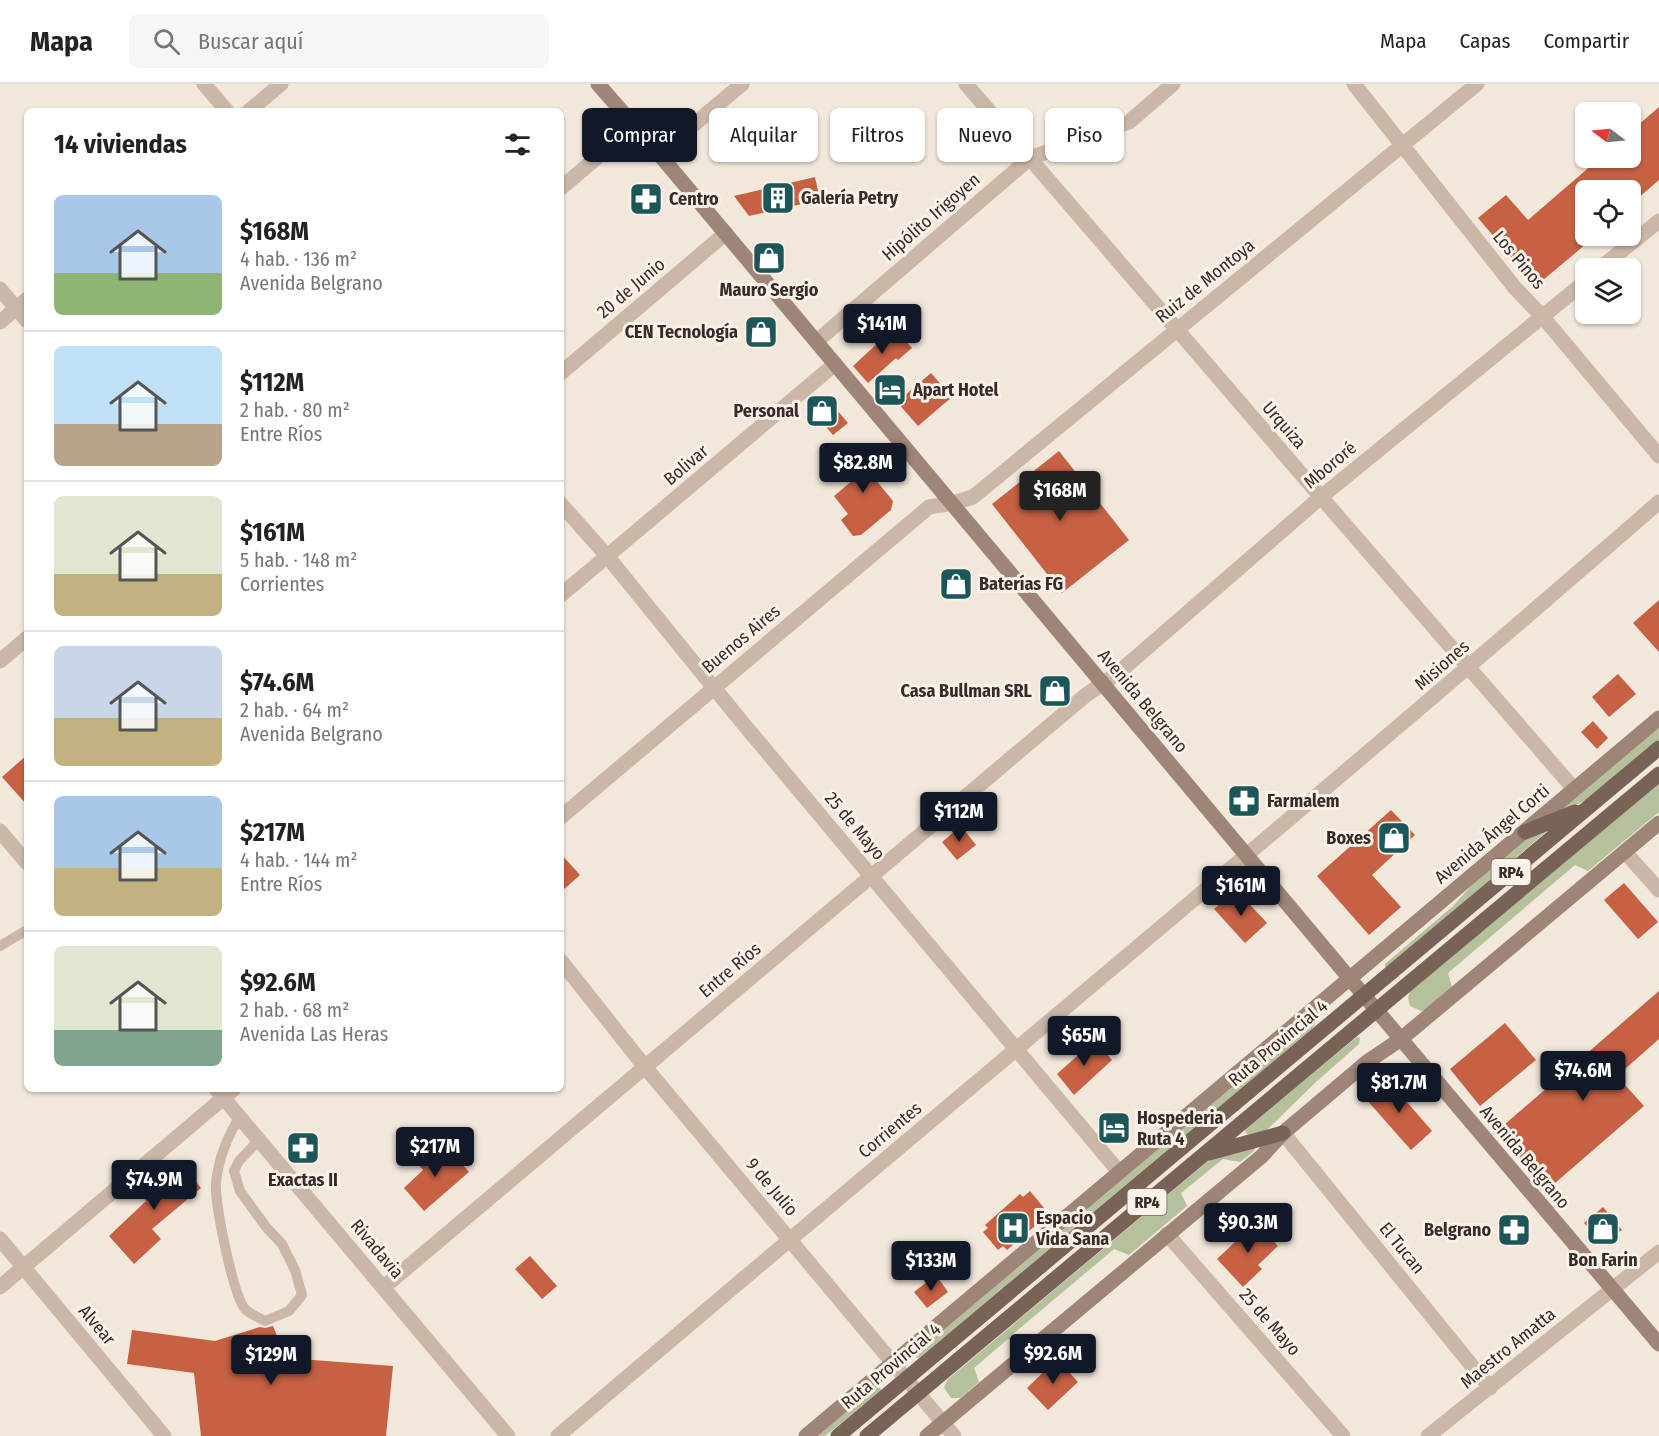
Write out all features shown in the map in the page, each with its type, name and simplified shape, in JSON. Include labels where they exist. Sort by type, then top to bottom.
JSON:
[{"type":"main road","name":"Avenida Belgrano","points":[[598,84],[619,108]]},
{"type":"main road","name":"Avenida Belgrano","points":[[666,162],[1364,996],[1659,1344]]},
{"type":"main road","name":"Avenida Ángel Corti","points":[[806,1436],[1351,980],[1659,718]]},
{"type":"main road","name":"Ruta Provincial 4","points":[[838,1436],[1659,748]]},
{"type":"main road","name":"Ruta Provincial 4","points":[[867,1436],[1659,774]]},
{"type":"main road","points":[[1525,832],[1587,808]]},
{"type":"main road","points":[[927,1436],[1262,1156],[1283,1133],[1377,1054],[1401,1040],[1659,823]]},
{"type":"main road","points":[[1204,1155],[1283,1133]]},
{"type":"street","points":[[204,84],[224,108]]},
{"type":"street","points":[[253,108],[281,84]]},
{"type":"street","points":[[697,122],[742,84]]},
{"type":"street","name":"Urquiza","points":[[966,84],[987,108]]},
{"type":"street","name":"Hipólito Irigoyen","points":[[1033,157],[1129,122],[1173,84]]},
{"type":"street","name":"Los Pinos","points":[[1353,84],[1515,288],[1542,316],[1659,456]]},
{"type":"street","name":"Ruiz de Montoya","points":[[953,503],[973,497],[1477,84]]},
{"type":"street","points":[[564,185],[592,162]]},
{"type":"street","name":"Hipólito Irigoyen","points":[[817,341],[1025,162]]},
{"type":"street","name":"Urquiza","points":[[1033,162],[1575,790]]},
{"type":"street","points":[[1612,258],[1659,220]]},
{"type":"street","name":"20 de Junio","points":[[564,370],[726,233]]},
{"type":"street","points":[[0,289],[22,303],[0,322]]},
{"type":"street","name":"Mbororé","points":[[1103,684],[1321,497],[1575,290]]},
{"type":"street","name":"Bolivar","points":[[564,592],[835,364]]},
{"type":"street","name":"Misiones","points":[[1248,856],[1659,502]]},
{"type":"street","name":"Buenos Aires","points":[[564,814],[929,507],[953,503]]},
{"type":"street","name":"25 de Mayo","points":[[564,507],[607,556],[1120,1173]]},
{"type":"street","points":[[0,661],[24,641]]},
{"type":"street","name":"Entre Ríos","points":[[384,1287],[871,875],[1086,695],[1103,684]]},
{"type":"street","points":[[0,831],[24,859]]},
{"type":"street","points":[[1625,852],[1659,890]]},
{"type":"street","name":"Corrientes","points":[[558,1436],[790,1238],[1248,856]]},
{"type":"street","name":"9 de Julio","points":[[564,965],[645,1067],[954,1436]]},
{"type":"street","points":[[0,1287],[224,1092]]},
{"type":"street","name":"Rivadavia","points":[[224,1092],[240,1118],[508,1436]]},
{"type":"street","name":"El Tucan","points":[[1283,1133],[1490,1388]]},
{"type":"street","name":"25 de Mayo","points":[[1167,1234],[1343,1436]]},
{"type":"street","name":"Alvear","points":[[0,1239],[164,1436]]},
{"type":"street","name":"Maestro Amatta","points":[[1428,1436],[1659,1252]]},
{"type":"lane","points":[[0,946],[24,932]]},
{"type":"lane","points":[[240,1118],[230,1131],[223,1147],[216,1185],[231,1274],[237,1296],[246,1310],[265,1321],[289,1311],[302,1295],[295,1270],[282,1245],[240,1191],[234,1171],[239,1161],[259,1140]]},
{"type":"green space","points":[[1659,727],[1659,740],[1587,800],[1557,813]]},
{"type":"green space","points":[[1659,781],[1659,812],[1588,871],[1575,865],[1448,973],[1452,987],[1425,1010],[1421,1011],[1410,1006],[1408,997],[1410,991]]},
{"type":"green space","points":[[1547,831],[1387,968],[1385,967],[1385,964],[1453,906],[1472,885],[1529,834]]},
{"type":"green space","points":[[1320,1013],[1322,1014],[1312,1029],[919,1358],[916,1357],[915,1354]]},
{"type":"green space","points":[[1357,1037],[1360,1038],[1359,1044],[1267,1130],[1248,1135],[1246,1133],[1245,1129]]},
{"type":"green space","points":[[1255,1147],[1254,1151],[1240,1162],[1223,1159],[1181,1193],[1187,1206],[1129,1255],[1114,1249],[1013,1334],[1020,1347],[1008,1339],[974,1368],[979,1382],[960,1398],[951,1398],[944,1388],[947,1380],[1214,1156]]},
{"type":"green space","points":[[877,1386],[881,1391],[825,1436],[813,1436]]},
{"type":"building","points":[[1659,107],[1659,180],[1641,196],[1641,180],[1575,180],[1575,246],[1584,246],[1536,286],[1478,218],[1506,195],[1528,220],[1588,168],[1641,168],[1641,123]]},
{"type":"building","name":"Galería Petry","points":[[815,177],[820,200],[749,216],[734,196]]},
{"type":"building","points":[[894,328],[912,348],[898,360],[896,358],[868,383],[853,366]]},
{"type":"building","points":[[931,373],[952,397],[918,426],[897,402]]},
{"type":"building","points":[[837,410],[848,423],[833,435],[822,422]]},
{"type":"building","points":[[864,447],[884,472],[875,479],[893,501],[891,510],[861,535],[853,536],[841,520],[848,514],[834,496],[853,480],[841,465]]},
{"type":"building","points":[[1059,451],[1129,540],[1062,593],[992,504]]},
{"type":"building","points":[[1659,600],[1659,652],[1633,623]]},
{"type":"building","points":[[1618,674],[1636,694],[1609,717],[1592,697]]},
{"type":"building","points":[[1593,721],[1608,738],[1597,749],[1581,732]]},
{"type":"building","points":[[24,758],[24,802],[2,777]]},
{"type":"building","points":[[1391,810],[1415,835],[1372,875],[1401,907],[1369,935],[1317,876]]},
{"type":"building","points":[[961,826],[976,845],[957,860],[942,842]]},
{"type":"building","points":[[564,857],[580,875],[564,889]]},
{"type":"building","points":[[1624,883],[1658,922],[1638,939],[1604,900]]},
{"type":"building","points":[[1231,895],[1241,895],[1267,923],[1245,943],[1214,909]]},
{"type":"building","points":[[1659,991],[1659,1039],[1617,1076],[1644,1106],[1547,1190],[1497,1131]]},
{"type":"building","points":[[1505,1023],[1536,1060],[1480,1106],[1450,1069]]},
{"type":"building","points":[[1095,1040],[1112,1060],[1074,1095],[1057,1074]]},
{"type":"building","points":[[1387,1079],[1432,1131],[1411,1150],[1365,1098]]},
{"type":"building","points":[[448,1148],[469,1172],[424,1211],[404,1188],[423,1170],[414,1160],[424,1151],[433,1161]]},
{"type":"building","points":[[178,1160],[201,1188],[152,1229],[161,1239],[134,1264],[109,1236],[146,1201],[140,1193]]},
{"type":"building","points":[[1030,1191],[1044,1208],[1037,1214],[1042,1220],[1007,1250],[1003,1246],[998,1250],[983,1232],[988,1228],[985,1225],[1020,1194],[1023,1197]]},
{"type":"building","points":[[1603,1207],[1622,1230],[1602,1245],[1584,1223]]},
{"type":"building","points":[[1256,1222],[1278,1246],[1258,1265],[1262,1269],[1243,1287],[1217,1259]]},
{"type":"building","points":[[530,1256],[557,1286],[542,1299],[515,1269]]},
{"type":"building","points":[[936,1275],[948,1292],[927,1308],[914,1292]]},
{"type":"building","points":[[273,1326],[286,1358],[393,1366],[386,1436],[201,1436],[194,1373],[127,1364],[132,1330],[215,1341],[260,1327]]},
{"type":"building","points":[[1057,1359],[1078,1382],[1048,1410],[1027,1388]]},
{"type":"place","name":"Galería Petry","points":[[778,198]]},
{"type":"place","name":"Centro","points":[[646,199]]},
{"type":"place","name":"Mauro Sergio","points":[[769,258]]},
{"type":"place","name":"CEN Tecnología","points":[[761,332]]},
{"type":"place","name":"Apart Hotel","points":[[890,390]]},
{"type":"place","name":"Personal","points":[[822,411]]},
{"type":"place","name":"Baterías FG","points":[[956,584]]},
{"type":"place","name":"Casa Bullman SRL","points":[[1055,691]]},
{"type":"place","name":"Farmalem","points":[[1244,801]]},
{"type":"place","name":"Boxes","points":[[1394,838]]},
{"type":"place","name":"Hospederia Ruta 4","points":[[1114,1128]]},
{"type":"place","name":"Exactas II","points":[[303,1148]]},
{"type":"place","name":"Espacio Vida Sana","points":[[1013,1228]]},
{"type":"place","name":"Bon Farin","points":[[1603,1229]]},
{"type":"place","name":"Belgrano","points":[[1514,1230]]}]
